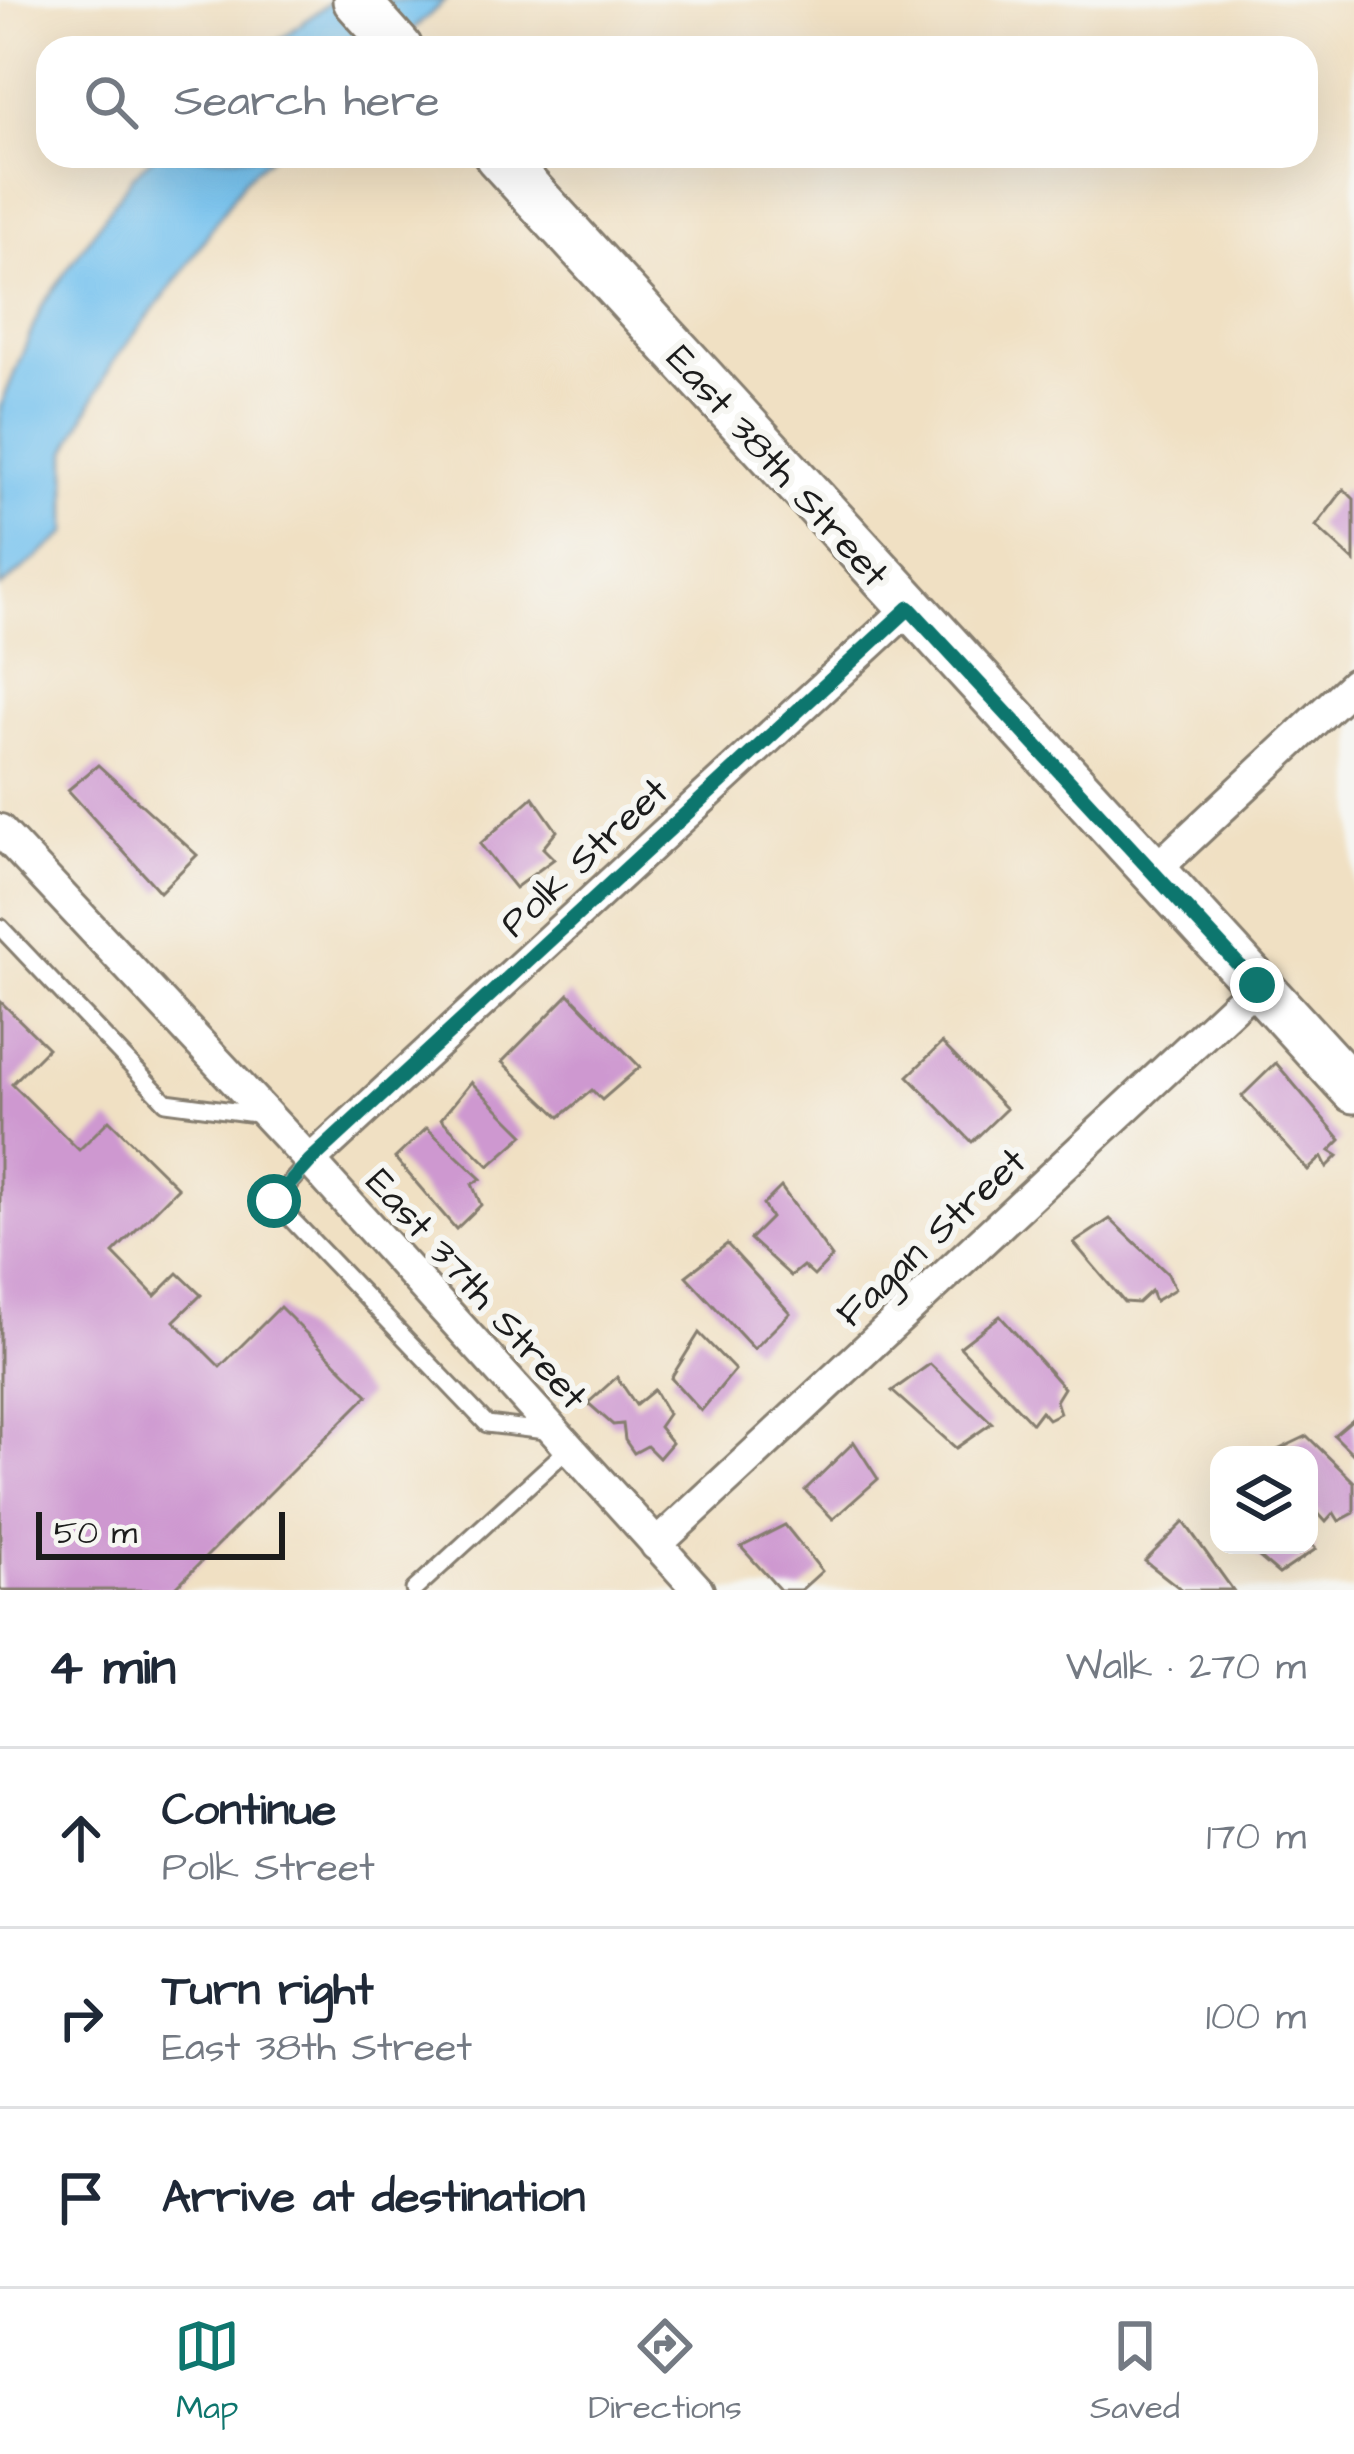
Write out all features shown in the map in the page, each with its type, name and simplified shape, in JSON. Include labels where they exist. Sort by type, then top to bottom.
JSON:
[{"type":"main road","points":[[356,0],[388,36]]},
{"type":"main road","name":"East 38th Street","points":[[509,168],[1354,1090]]},
{"type":"street","name":"Polk Street","points":[[310,1161],[909,608]]},
{"type":"street","points":[[1152,872],[1354,685]]},
{"type":"street","name":"East 37th Street","points":[[0,830],[310,1161],[698,1590]]},
{"type":"street","name":"Fagan Street","points":[[656,1544],[1257,985]]},
{"type":"lane","points":[[0,927],[166,1102],[266,1116]]},
{"type":"lane","points":[[310,1161],[274,1201],[487,1424],[563,1440]]},
{"type":"lane","points":[[414,1590],[563,1440]]},
{"type":"water","points":[[333,0],[446,0],[406,36],[285,36]]},
{"type":"water","points":[[141,168],[257,168],[112,363],[67,451],[67,533],[0,588],[0,408],[42,306]]},
{"type":"building","points":[[1344,489],[1354,499],[1354,561],[1316,526]]},
{"type":"building","points":[[98,765],[197,855],[160,892],[68,790]]},
{"type":"building","points":[[533,797],[557,831],[543,848],[554,859],[515,888],[480,844]]},
{"type":"building","points":[[569,994],[640,1067],[602,1100],[592,1090],[560,1117],[502,1062]]},
{"type":"building","points":[[0,1001],[48,1048],[12,1084],[79,1150],[109,1120],[178,1188],[113,1253],[155,1296],[178,1273],[201,1295],[174,1321],[220,1367],[280,1307],[368,1395],[173,1590],[0,1590]]},
{"type":"building","points":[[942,1043],[1006,1109],[972,1142],[908,1076]]},
{"type":"building","points":[[1276,1063],[1341,1140],[1330,1151],[1338,1156],[1327,1167],[1322,1157],[1308,1170],[1242,1096]]},
{"type":"building","points":[[471,1082],[524,1135],[489,1166],[441,1119]]},
{"type":"building","points":[[427,1128],[481,1179],[472,1184],[481,1205],[456,1229],[395,1158]]},
{"type":"building","points":[[781,1187],[832,1257],[814,1276],[803,1266],[791,1276],[750,1239],[771,1218],[763,1205]]},
{"type":"building","points":[[1110,1219],[1168,1274],[1175,1289],[1155,1301],[1151,1291],[1138,1303],[1124,1302],[1074,1243]]},
{"type":"building","points":[[727,1244],[790,1313],[754,1349],[686,1276]]},
{"type":"building","points":[[1000,1316],[1064,1388],[1056,1401],[1060,1413],[1048,1419],[1041,1411],[1032,1423],[960,1347]]},
{"type":"building","points":[[699,1333],[735,1370],[701,1411],[671,1378]]},
{"type":"building","points":[[930,1364],[992,1423],[956,1448],[892,1391]]},
{"type":"building","points":[[617,1377],[636,1405],[654,1390],[668,1414],[659,1427],[672,1443],[659,1458],[647,1446],[634,1453],[625,1440],[623,1424],[613,1425],[588,1403]]},
{"type":"building","points":[[1354,1418],[1354,1455],[1334,1435]]},
{"type":"building","points":[[1307,1436],[1317,1446],[1286,1446]]},
{"type":"building","points":[[854,1442],[878,1479],[833,1519],[805,1490]]},
{"type":"building","points":[[1318,1447],[1354,1482],[1354,1513],[1339,1521],[1334,1513],[1326,1522],[1318,1513]]},
{"type":"building","points":[[1184,1522],[1233,1590],[1182,1590],[1145,1561]]},
{"type":"building","points":[[785,1525],[822,1571],[801,1590],[780,1590],[741,1547]]},
{"type":"building","points":[[1256,1554],[1309,1554],[1279,1574]]},
{"type":"route","points":[[274,1201],[310,1161],[909,608],[1257,985]]}]
